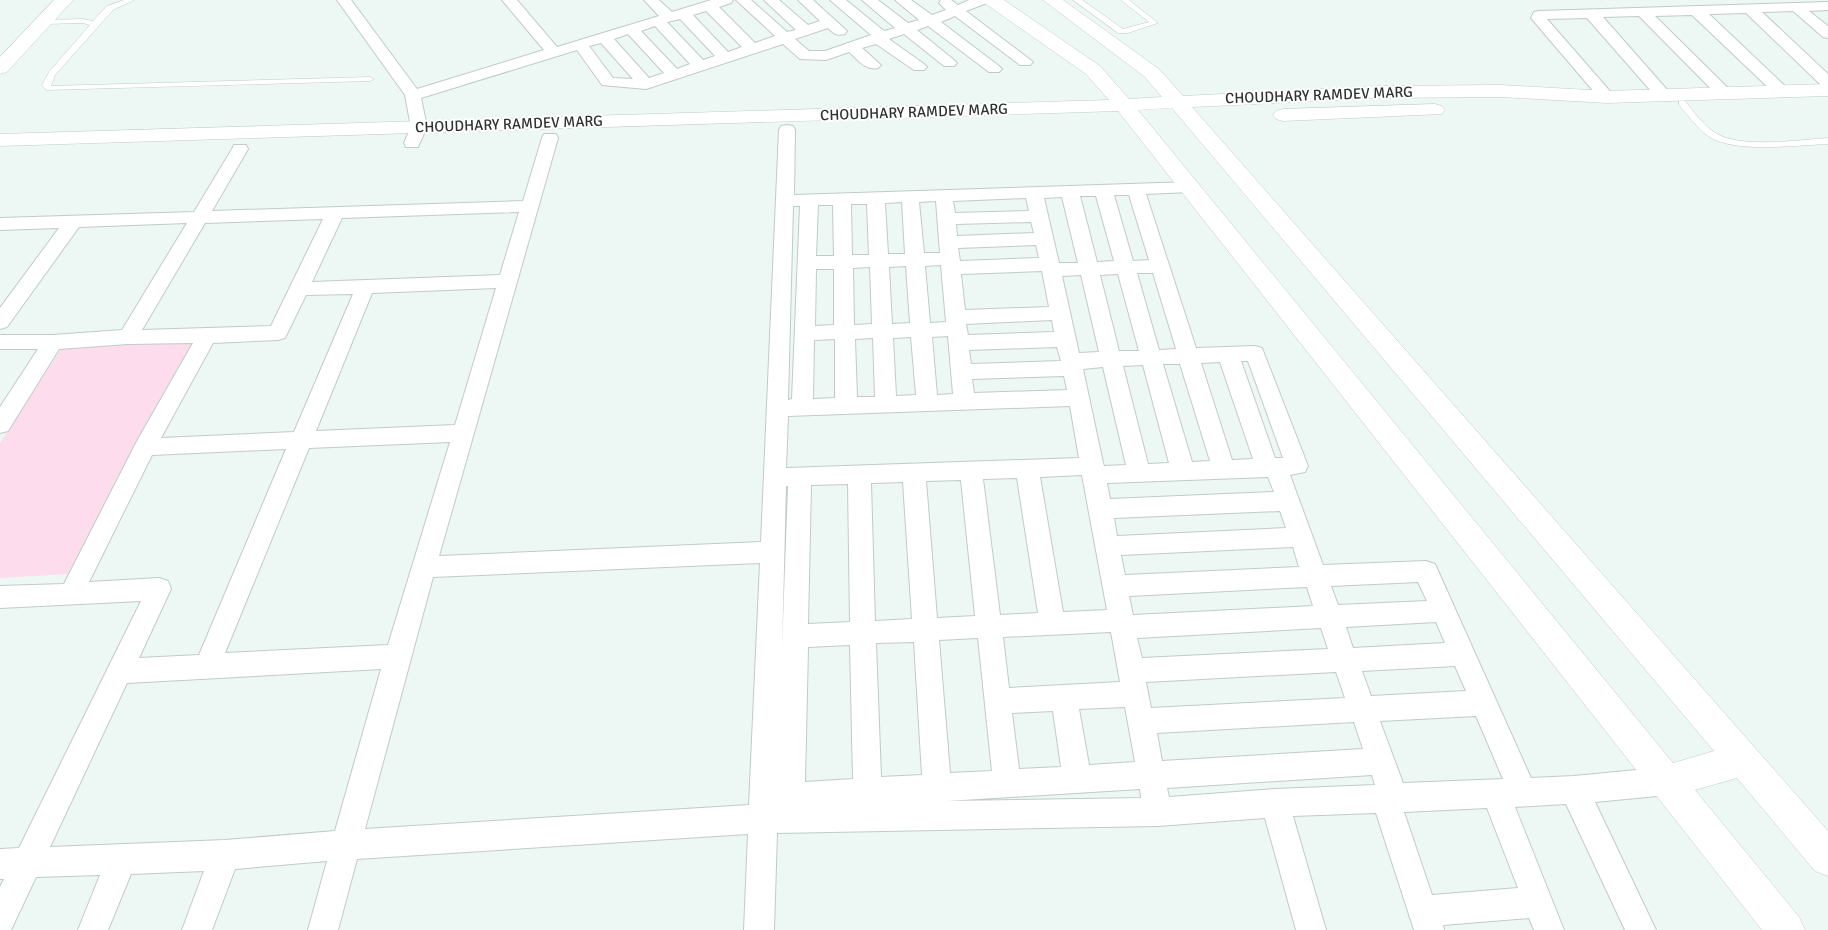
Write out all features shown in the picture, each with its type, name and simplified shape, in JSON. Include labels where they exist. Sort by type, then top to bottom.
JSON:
[{"type":"street","points":[[0,68],[64,0]]},
{"type":"street","points":[[344,0],[413,95],[415,135]]},
{"type":"street","points":[[509,0],[553,52]]},
{"type":"street","points":[[651,0],[670,17],[725,58]]},
{"type":"street","points":[[413,95],[726,0]]},
{"type":"street","points":[[743,0],[782,38],[805,56],[826,55],[880,38],[930,21],[982,0]]},
{"type":"street","points":[[771,0],[806,31]]},
{"type":"street","points":[[805,0],[873,65]]},
{"type":"street","points":[[837,0],[880,38],[919,67]]},
{"type":"street","points":[[868,0],[949,63]]},
{"type":"street","points":[[902,0],[994,69]]},
{"type":"street","points":[[942,0],[1025,62]]},
{"type":"street","points":[[992,0],[1092,70],[1130,112],[1786,930]]},
{"type":"street","points":[[1052,0],[1152,73],[1828,858]]},
{"type":"street","points":[[709,5],[752,49]]},
{"type":"street","points":[[18,24],[35,6]]},
{"type":"street","points":[[1607,97],[1538,16],[1540,14],[1828,6]]},
{"type":"street","points":[[1796,7],[1828,34]]},
{"type":"street","points":[[1749,8],[1828,83]]},
{"type":"street","points":[[1696,10],[1780,92]]},
{"type":"street","points":[[1643,12],[1724,93]]},
{"type":"street","points":[[1591,13],[1673,99]]},
{"type":"street","points":[[670,17],[700,66]]},
{"type":"street","points":[[580,44],[608,82],[646,84],[830,23]]},
{"type":"street","points":[[631,29],[674,75]]},
{"type":"street","points":[[604,37],[646,84]]},
{"type":"street","name":"CHOUDHARY RAMDEV MARG","points":[[1183,110],[1379,92],[1500,91],[1673,99],[1724,93],[1828,90]]},
{"type":"street","points":[[0,158],[240,149],[415,135],[550,138],[787,130],[1183,110],[1828,97]]},
{"type":"street","name":"CHOUDHARY RAMDEV MARG","points":[[0,140],[415,135],[1130,112]]},
{"type":"street","points":[[787,130],[777,408],[788,476],[795,636],[790,797],[1077,778],[1381,762]]},
{"type":"street","points":[[323,930],[348,845],[398,656],[550,138]]},
{"type":"street","points":[[128,337],[240,149]]},
{"type":"street","points":[[785,201],[1190,187]]},
{"type":"street","points":[[1136,189],[1224,470]]},
{"type":"street","points":[[1104,191],[1183,471]]},
{"type":"street","points":[[1070,192],[1139,473]]},
{"type":"street","points":[[1034,193],[1094,470],[1158,812]]},
{"type":"street","points":[[944,196],[964,402]]},
{"type":"street","points":[[910,197],[927,403]]},
{"type":"street","points":[[876,198],[886,404]]},
{"type":"street","points":[[842,199],[846,405]]},
{"type":"street","points":[[802,407],[809,200]]},
{"type":"street","points":[[0,224],[530,206]]},
{"type":"street","points":[[0,342],[53,342],[128,337],[278,333],[335,213]]},
{"type":"street","points":[[946,219],[1039,216]]},
{"type":"street","points":[[0,322],[7,300],[74,221]]},
{"type":"street","points":[[807,263],[915,260],[950,256],[1044,239]]},
{"type":"street","points":[[950,256],[1050,267],[1089,269],[1160,266]]},
{"type":"street","points":[[299,289],[508,281]]},
{"type":"street","points":[[207,666],[365,287]]},
{"type":"street","points":[[804,333],[957,330],[1061,313]]},
{"type":"street","points":[[788,476],[1027,468],[1139,473],[1297,466],[1255,354],[1111,359],[1070,356],[957,330]]},
{"type":"street","points":[[71,594],[145,447],[207,336]]},
{"type":"street","points":[[0,424],[53,342]]},
{"type":"street","points":[[1228,354],[1272,467],[1288,500],[1381,762],[1389,798],[1425,920],[1538,902]]},
{"type":"street","points":[[961,372],[1070,356]]},
{"type":"street","points":[[777,408],[1079,398]]},
{"type":"street","points":[[145,447],[463,433]]},
{"type":"street","points":[[1027,468],[1052,624]]},
{"type":"street","points":[[971,470],[1007,783]]},
{"type":"street","points":[[914,472],[937,787]]},
{"type":"street","points":[[859,474],[867,792]]},
{"type":"street","points":[[759,930],[772,552],[788,476]]},
{"type":"street","points":[[1101,509],[1288,500]]},
{"type":"street","points":[[1108,546],[1301,536]]},
{"type":"street","points":[[424,568],[772,552]]},
{"type":"street","points":[[1115,586],[1426,571],[1484,702],[1538,902],[1549,930]]},
{"type":"street","points":[[0,597],[160,589],[120,671],[13,863],[0,920]]},
{"type":"street","points":[[795,636],[989,626],[1444,611]]},
{"type":"street","points":[[998,702],[1064,698],[1134,683],[1345,660],[1463,654]]},
{"type":"street","points":[[120,671],[398,656]]},
{"type":"street","points":[[1064,698],[1077,778]]},
{"type":"street","points":[[1141,721],[1484,702]]},
{"type":"street","points":[[13,863],[225,855],[348,845],[763,819],[1158,812],[1275,803],[1574,790],[1668,781],[1743,760]]},
{"type":"street","points":[[1574,790],[1641,930]]},
{"type":"street","points":[[1275,803],[1311,930]]},
{"type":"street","points":[[197,930],[225,855]]},
{"type":"street","points":[[94,930],[122,858]]},
{"type":"lane","points":[[130,0],[110,8],[95,24],[52,74],[46,85],[49,88],[370,79]]},
{"type":"lane","points":[[1077,0],[1121,31],[1126,32],[1154,23],[1125,0]]},
{"type":"lane","points":[[45,22],[83,21],[95,24]]},
{"type":"lane","points":[[1673,99],[1714,136],[1725,141],[1741,144],[1828,141]]},
{"type":"shaded area","points":[[196,337],[69,574],[0,578],[0,443],[65,343]]}]
